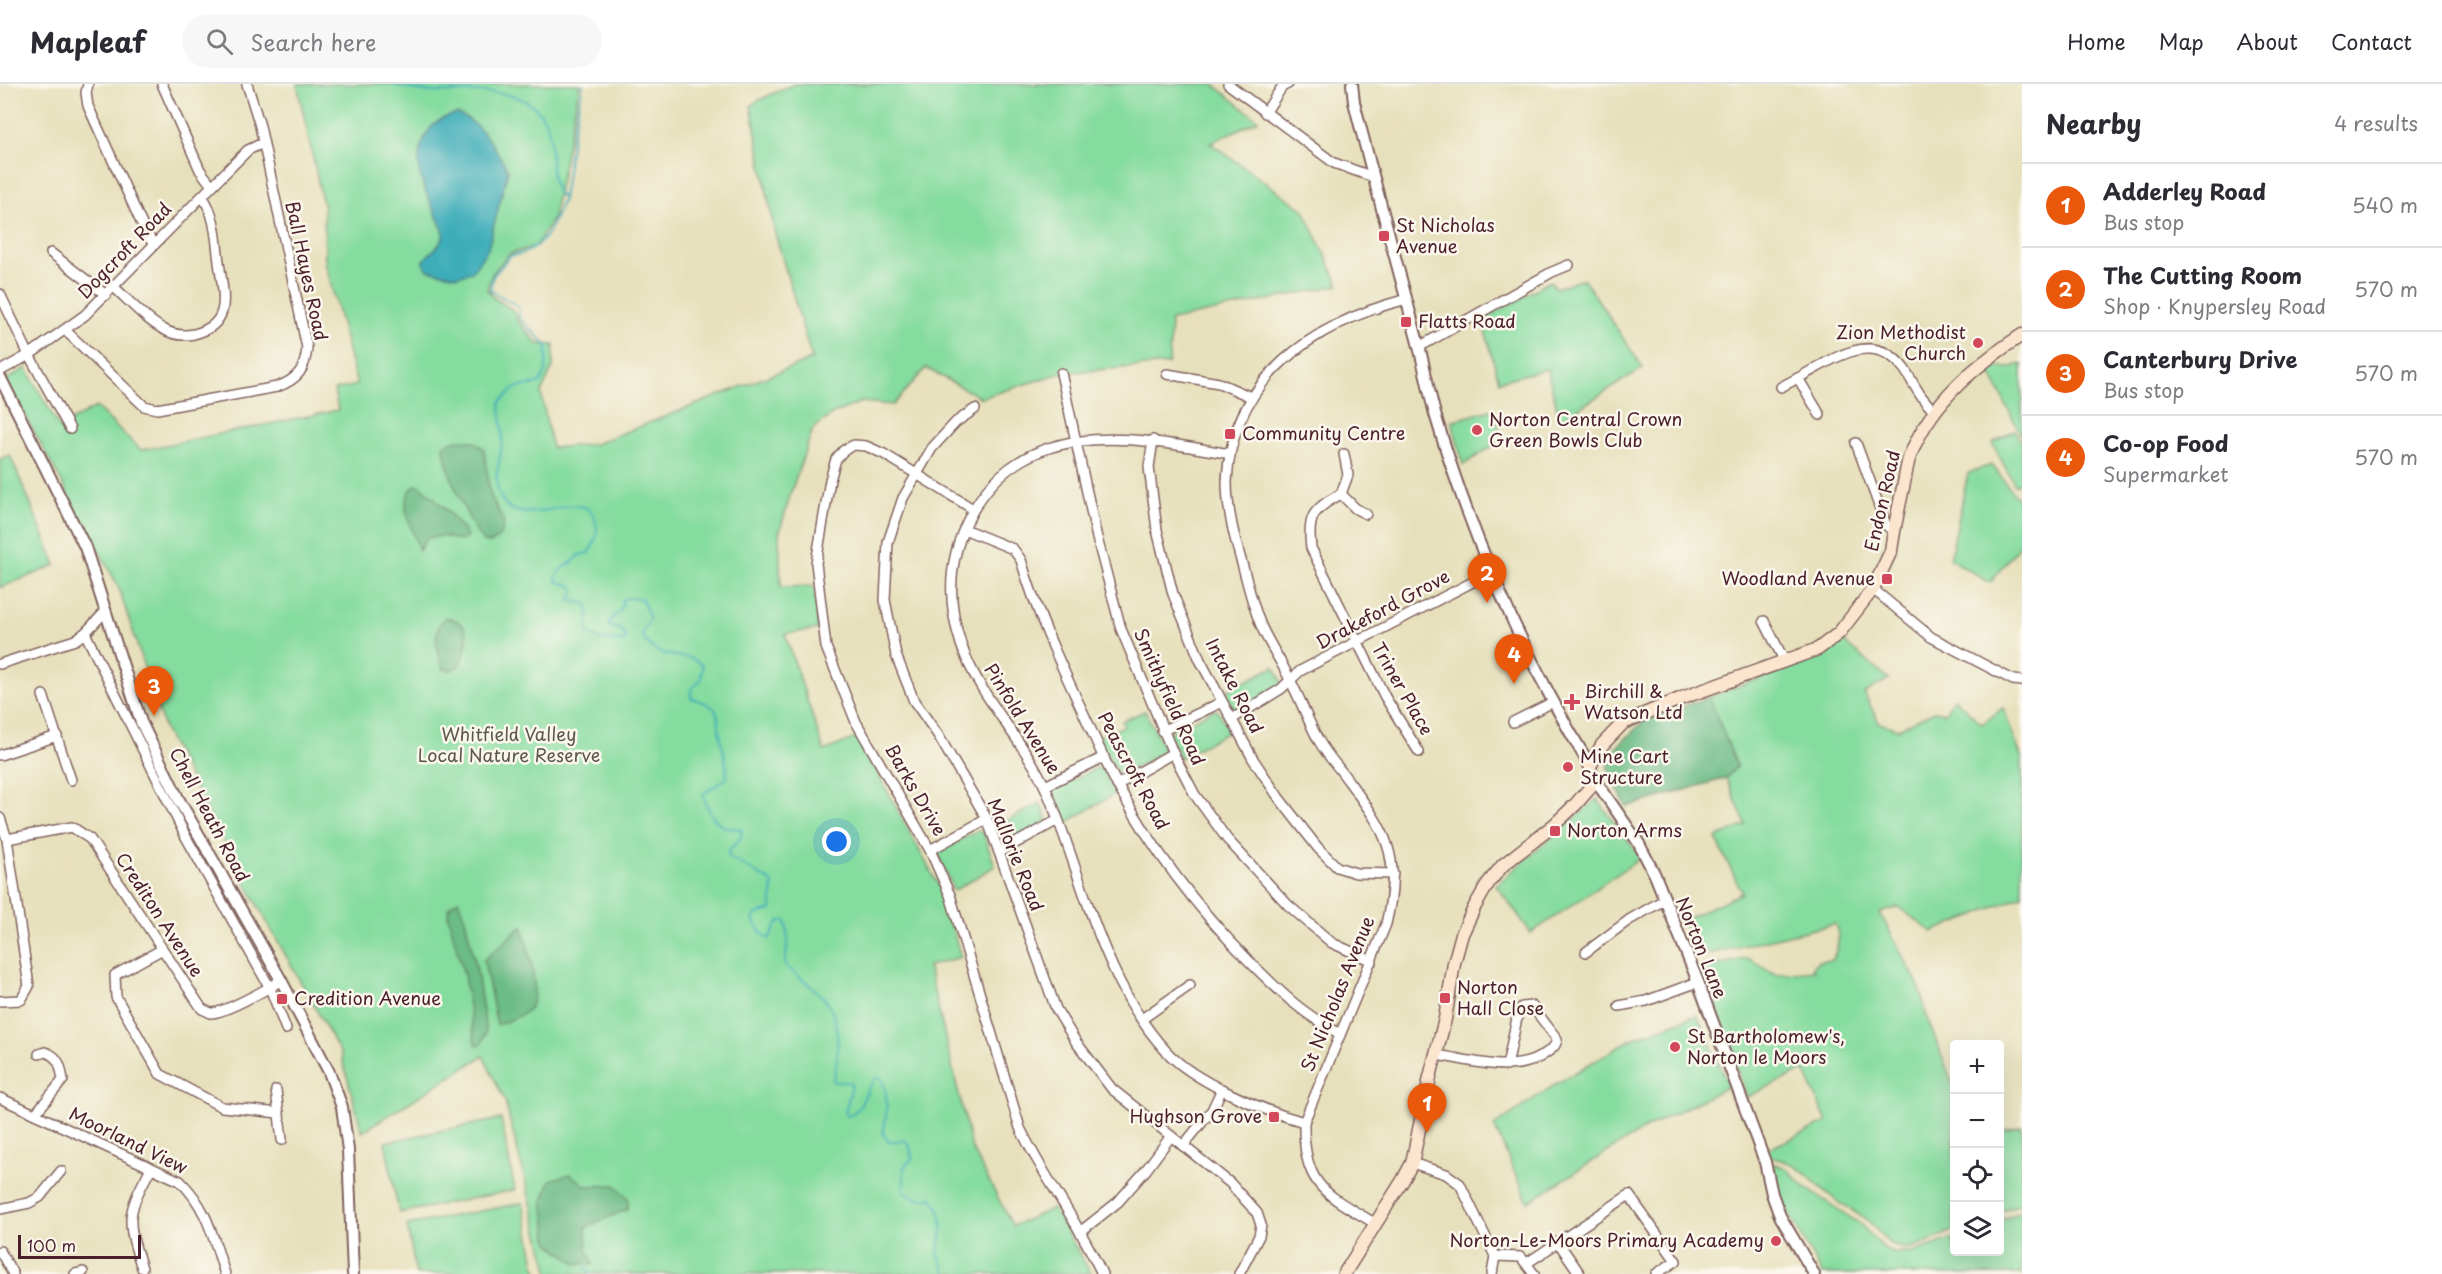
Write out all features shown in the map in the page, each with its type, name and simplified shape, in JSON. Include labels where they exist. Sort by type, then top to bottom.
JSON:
[{"type":"main road","name":"Endon Road","points":[[1344,1274],[1412,1163],[1445,1019],[1454,963],[1462,934],[1474,906],[1489,882],[1503,865],[1554,825],[1589,789],[1591,772],[1602,745],[1623,723],[1682,698],[1818,649],[1839,633],[1873,589],[1891,552],[1893,531],[1911,453],[1935,411],[1966,375],[2022,335]]},
{"type":"street","points":[[88,84],[86,93],[88,106],[145,231],[154,245]]},
{"type":"street","points":[[162,84],[200,170],[212,186]]},
{"type":"street","name":"Ball Hayes Road","points":[[65,330],[144,406],[150,408],[170,408],[277,387],[296,378],[305,364],[307,348],[260,126],[247,84]]},
{"type":"street","points":[[1228,84],[1334,164],[1373,177]]},
{"type":"street","points":[[1264,113],[1282,87],[1288,84]]},
{"type":"street","name":"Norton Lane","points":[[1352,84],[1354,102],[1407,299],[1434,412],[1492,572],[1553,702],[1591,772],[1638,842],[1655,875],[1698,982],[1765,1162],[1780,1216],[1814,1274]]},
{"type":"street","name":"Dogcroft Road","points":[[0,371],[29,355],[85,315],[248,150],[263,143]]},
{"type":"street","points":[[114,287],[163,329],[174,334],[186,335],[209,330],[220,318],[224,298],[211,209],[202,196]]},
{"type":"street","points":[[51,253],[106,295]]},
{"type":"street","points":[[1419,347],[1552,272],[1569,265]]},
{"type":"street","points":[[0,294],[29,355],[70,429]]},
{"type":"street","name":"St Nicholas Avenue","points":[[1376,1224],[1328,1195],[1312,1176],[1304,1147],[1304,1122],[1372,961],[1390,905],[1393,874],[1388,847],[1379,824],[1320,743],[1291,680],[1263,630],[1232,527],[1227,484],[1230,454],[1239,422],[1262,381],[1285,359],[1314,337],[1363,314],[1407,299]]},
{"type":"street","points":[[1781,387],[1855,349],[1884,351],[1904,370],[1923,402],[1935,411]]},
{"type":"street","name":"Smithyfield Road","points":[[1062,374],[1097,538],[1121,629],[1162,731],[1195,795],[1227,839],[1288,905],[1332,943],[1372,961]]},
{"type":"street","points":[[1167,374],[1220,383],[1251,397]]},
{"type":"street","name":"Chell Heath Road","points":[[0,377],[85,547],[141,722],[179,800],[320,1053],[342,1107],[351,1187],[353,1274]]},
{"type":"street","points":[[1798,378],[1820,415]]},
{"type":"street","name":"Mallorie Road","points":[[975,409],[956,422],[932,448],[903,498],[888,543],[885,600],[896,656],[914,701],[938,735],[987,819],[1056,1009],[1076,1042],[1112,1089],[1183,1146]]},
{"type":"street","name":"Pinfold Avenue","points":[[1230,454],[1153,440],[1099,438],[1051,447],[1025,459],[990,487],[973,509],[953,562],[950,590],[954,622],[972,670],[1045,786],[1106,954],[1142,1019],[1166,1051],[1184,1068],[1222,1089],[1287,1118],[1304,1122]]},
{"type":"street","name":"Intake Road","points":[[1153,440],[1149,467],[1157,530],[1173,594],[1200,660],[1253,759],[1279,798],[1318,848],[1337,867],[1356,873],[1393,874]]},
{"type":"street","points":[[1856,443],[1886,525],[1893,531]]},
{"type":"street","name":"Barks Drive","points":[[973,509],[866,446],[854,445],[844,450],[836,459],[830,480],[816,563],[826,647],[855,722],[882,763],[930,850],[950,895],[1020,1128],[1037,1162],[1080,1232],[1102,1274]]},
{"type":"street","points":[[1344,454],[1348,475],[1341,494],[1356,509],[1366,514]]},
{"type":"street","name":"Triner Place","points":[[1341,494],[1325,503],[1314,514],[1308,528],[1311,549],[1385,697],[1419,752]]},
{"type":"street","name":"Peascroft Road","points":[[964,529],[1013,549],[1021,560],[1055,653],[1117,785],[1152,843],[1222,933],[1286,999],[1309,1018],[1340,1034]]},
{"type":"street","name":"Drakeford Grove","points":[[1232,719],[1281,689],[1300,671],[1492,572]]},
{"type":"street","points":[[1873,589],[1931,637],[2013,680],[2022,681]]},
{"type":"street","points":[[0,664],[75,640],[105,612]]},
{"type":"street","points":[[1764,621],[1785,662]]},
{"type":"street","name":"Chell Heath Road","points":[[85,633],[186,837],[270,988],[286,1029]]},
{"type":"street","points":[[43,695],[71,780]]},
{"type":"street","points":[[1162,731],[1222,702]]},
{"type":"street","points":[[1513,722],[1553,702]]},
{"type":"street","points":[[0,755],[57,736]]},
{"type":"street","points":[[1117,785],[1173,753]]},
{"type":"street","points":[[1045,786],[1104,758]]},
{"type":"street","points":[[0,818],[7,839],[29,986],[21,1000],[0,1001]]},
{"type":"street","points":[[930,850],[987,819]]},
{"type":"street","points":[[999,852],[1058,820]]},
{"type":"street","name":"Crediton Avenue","points":[[7,839],[72,827],[90,839],[202,1009],[211,1013],[220,1011],[270,988],[281,980]]},
{"type":"street","points":[[1586,952],[1629,920],[1664,900]]},
{"type":"street","points":[[161,950],[114,975],[116,997],[160,1074],[222,1107],[279,1113]]},
{"type":"street","points":[[1619,1006],[1646,1001],[1698,982]]},
{"type":"street","points":[[1142,1019],[1190,985]]},
{"type":"street","points":[[1436,1055],[1507,1066],[1525,1064],[1543,1056],[1556,1044],[1557,1039],[1532,1006],[1522,1007],[1518,1013],[1507,1066]]},
{"type":"street","points":[[35,1114],[63,1080],[61,1067],[53,1054],[45,1052],[39,1054]]},
{"type":"street","points":[[1222,1089],[1212,1110],[1183,1146],[1230,1183],[1257,1214],[1261,1225],[1259,1236],[1239,1274]]},
{"type":"street","points":[[276,1090],[282,1140]]},
{"type":"street","name":"Moorland View","points":[[0,1098],[180,1181],[194,1194],[206,1214],[225,1274]]},
{"type":"street","points":[[1080,1232],[1118,1202],[1171,1136]]},
{"type":"street","points":[[1412,1163],[1446,1174],[1460,1184],[1495,1256],[1492,1274]]},
{"type":"street","points":[[142,1269],[130,1233],[130,1214],[137,1194],[151,1168]]},
{"type":"street","points":[[0,1209],[29,1203],[40,1197],[61,1171]]},
{"type":"street","points":[[1527,1263],[1629,1194],[1675,1258],[1676,1261],[1660,1271]]},
{"type":"street","points":[[1558,1242],[1580,1274]]},
{"type":"street","points":[[0,1251],[13,1274]]},
{"type":"street","points":[[1495,1256],[1521,1257],[1534,1274]]},
{"type":"green space","name":"Whitfield Valley Local Nature Reserve","points":[[297,84],[580,84],[553,218],[536,246],[509,254],[492,274],[487,289],[493,297],[514,311],[517,320],[538,344],[554,345],[553,367],[541,393],[552,448],[595,444],[812,359],[774,230],[751,106],[757,101],[794,84],[1213,84],[1258,120],[1210,143],[1304,210],[1339,285],[1171,320],[1169,364],[1061,373],[981,398],[926,368],[893,405],[861,402],[833,414],[813,429],[779,534],[781,587],[814,586],[818,629],[785,634],[824,751],[858,737],[942,892],[961,957],[928,966],[972,1149],[1013,1226],[1053,1208],[1091,1274],[549,1274],[505,1101],[483,1056],[362,1132],[341,1054],[258,906],[165,731],[118,586],[6,380],[26,368],[65,437],[69,422],[96,407],[141,450],[338,410],[334,390],[357,385],[325,262],[324,209]]},
{"type":"green space","points":[[1584,279],[1643,368],[1560,420],[1547,369],[1499,381],[1482,320],[1550,281],[1556,288]]},
{"type":"green space","points":[[2022,364],[2022,437],[1988,369],[1991,366],[2008,368]]},
{"type":"green space","name":"Norton Central Crown Green Bowls Club","points":[[1494,409],[1502,440],[1463,465],[1452,421]]},
{"type":"green space","points":[[2015,430],[2022,444],[2022,481],[2015,485],[1992,443]]},
{"type":"green space","points":[[456,440],[473,441],[484,449],[490,494],[504,522],[501,535],[491,543],[483,542],[477,533],[448,467],[444,445]]},
{"type":"green space","points":[[10,455],[56,565],[0,588],[0,459]]},
{"type":"green space","points":[[1992,465],[2022,505],[2022,542],[1990,583],[1950,559],[1968,473]]},
{"type":"green space","points":[[416,485],[440,503],[467,536],[461,541],[443,536],[427,538],[419,551],[406,507],[406,499]]},
{"type":"green space","points":[[445,617],[461,624],[467,636],[465,651],[458,667],[450,670],[443,669],[436,642],[440,623]]},
{"type":"green space","points":[[1842,641],[1889,679],[1864,693],[1879,723],[1898,729],[1934,711],[1945,713],[1954,698],[1982,724],[2003,708],[2022,759],[2022,896],[1932,932],[1898,907],[1880,913],[1920,988],[1927,1018],[1950,1077],[1950,1232],[1907,1248],[1894,1246],[1867,1220],[1836,1200],[1796,1167],[1767,1157],[1764,1151],[1827,1122],[1804,1070],[1747,1097],[1700,969],[1748,958],[1775,974],[1814,970],[1812,967],[1817,962],[1832,960],[1834,956],[1838,938],[1835,924],[1700,956],[1681,921],[1742,893],[1716,838],[1746,825],[1726,778],[1737,766],[1709,697],[1817,657]]},
{"type":"green space","points":[[1274,667],[1281,680],[1281,686],[1243,708],[1232,709],[1224,692]]},
{"type":"green space","points":[[1709,697],[1737,766],[1726,778],[1626,807],[1608,768],[1613,751],[1645,720]]},
{"type":"green space","points":[[1217,710],[1230,731],[1180,758],[1169,736],[1170,732]]},
{"type":"green space","points":[[1145,711],[1163,746],[1161,753],[1125,774],[1116,771],[1098,737],[1124,726],[1122,721]]},
{"type":"green space","points":[[1101,768],[1115,794],[1066,823],[1053,789]]},
{"type":"green space","points":[[1597,799],[1641,858],[1531,933],[1496,885]]},
{"type":"green space","points":[[1040,803],[1047,818],[1046,822],[1009,843],[1002,843],[996,827]]},
{"type":"green space","points":[[977,831],[983,832],[995,866],[954,891],[938,854],[942,849]]},
{"type":"green space","points":[[458,900],[464,915],[477,971],[486,1033],[481,1045],[475,1044],[464,975],[448,916],[449,907]]},
{"type":"green space","points":[[522,926],[534,982],[532,1003],[521,1015],[497,1025],[484,960]]},
{"type":"green space","points":[[1697,1015],[1729,1086],[1644,1129],[1528,1202],[1494,1126],[1559,1082],[1632,1039]]},
{"type":"green space","points":[[501,1119],[515,1190],[399,1213],[385,1142]]},
{"type":"green space","points":[[2022,1126],[2022,1203],[2004,1210],[2004,1148],[2004,1130]]},
{"type":"green space","points":[[1773,1165],[1787,1169],[1806,1188],[1860,1224],[1884,1248],[1895,1253],[1912,1253],[1950,1239],[1950,1256],[2004,1256],[2004,1218],[2022,1211],[2022,1274],[1822,1274],[1784,1205]]},
{"type":"green space","points":[[570,1174],[586,1186],[615,1185],[628,1198],[628,1209],[586,1227],[587,1249],[593,1264],[577,1264],[549,1243],[543,1201],[550,1180]]},
{"type":"green space","points":[[523,1203],[537,1274],[416,1274],[407,1225]]},
{"type":"water","points":[[458,114],[467,118],[481,130],[508,170],[488,249],[472,272],[457,276],[428,270],[423,263],[440,243],[444,233],[422,183],[419,158],[423,140],[433,126],[448,116]]},
{"type":"waterway","points":[[390,84],[424,91],[487,92],[516,97],[529,103],[539,112],[547,125],[554,183],[563,199],[545,237],[532,249],[510,256],[493,276],[490,290],[519,307],[519,318],[547,346],[546,371],[540,383],[515,388],[500,402],[502,439],[497,478],[498,491],[511,509],[524,513],[568,506],[581,506],[590,511],[597,527],[593,546],[588,553],[579,555],[573,562],[562,568],[556,581],[572,586],[575,591],[569,601],[585,603],[588,606],[588,633],[600,640],[625,641],[625,635],[621,629],[610,627],[608,623],[619,612],[623,604],[621,600],[641,598],[650,618],[642,636],[649,645],[664,654],[695,660],[702,665],[701,680],[691,689],[691,698],[715,710],[727,773],[727,778],[703,794],[706,804],[711,814],[723,826],[742,830],[740,839],[728,851],[729,857],[773,883],[771,910],[756,914],[753,920],[761,933],[769,939],[779,921],[786,921],[788,940],[785,965],[818,993],[832,1010],[838,1040],[833,1080],[834,1082],[849,1082],[852,1085],[845,1114],[848,1116],[858,1108],[877,1077],[882,1079],[887,1106],[883,1133],[888,1142],[905,1140],[910,1147],[912,1159],[904,1167],[904,1192],[917,1198],[931,1197],[938,1207],[943,1225],[938,1253],[946,1274]]},
{"type":"waterway","points":[[563,199],[583,84]]},
{"type":"waterway","points":[[586,1268],[591,1274]]},
{"type":"place","name":"St Nicholas Avenue","points":[[1384,236]]},
{"type":"place","name":"Flatts Road","points":[[1406,322]]},
{"type":"place","name":"Zion Methodist Church","points":[[1978,343]]},
{"type":"place","name":"Norton Central Crown Green Bowls Club","points":[[1477,430]]},
{"type":"place","name":"Community Centre","points":[[1230,434]]},
{"type":"place","name":"Woodland Avenue","points":[[1887,579]]},
{"type":"place","name":"The Cutting Room","points":[[1487,603]]},
{"type":"place","name":"Co-op Food","points":[[1514,684]]},
{"type":"place","name":"Birchill & Watson Ltd","points":[[1572,702]]},
{"type":"place","name":"Canterbury Drive","points":[[154,716]]},
{"type":"place","name":"Mine Cart Structure","points":[[1568,767]]},
{"type":"place","name":"Norton Arms","points":[[1555,831]]},
{"type":"place","name":"Norton Hall Close","points":[[1445,998]]},
{"type":"place","name":"Credition Avenue","points":[[282,999]]},
{"type":"place","name":"St Bartholomew's, Norton le Moors","points":[[1675,1047]]},
{"type":"place","name":"Hughson Grove","points":[[1274,1117]]},
{"type":"place","name":"Adderley Road","points":[[1427,1133]]},
{"type":"place","name":"Norton-Le-Moors Primary Academy","points":[[1776,1241]]}]
